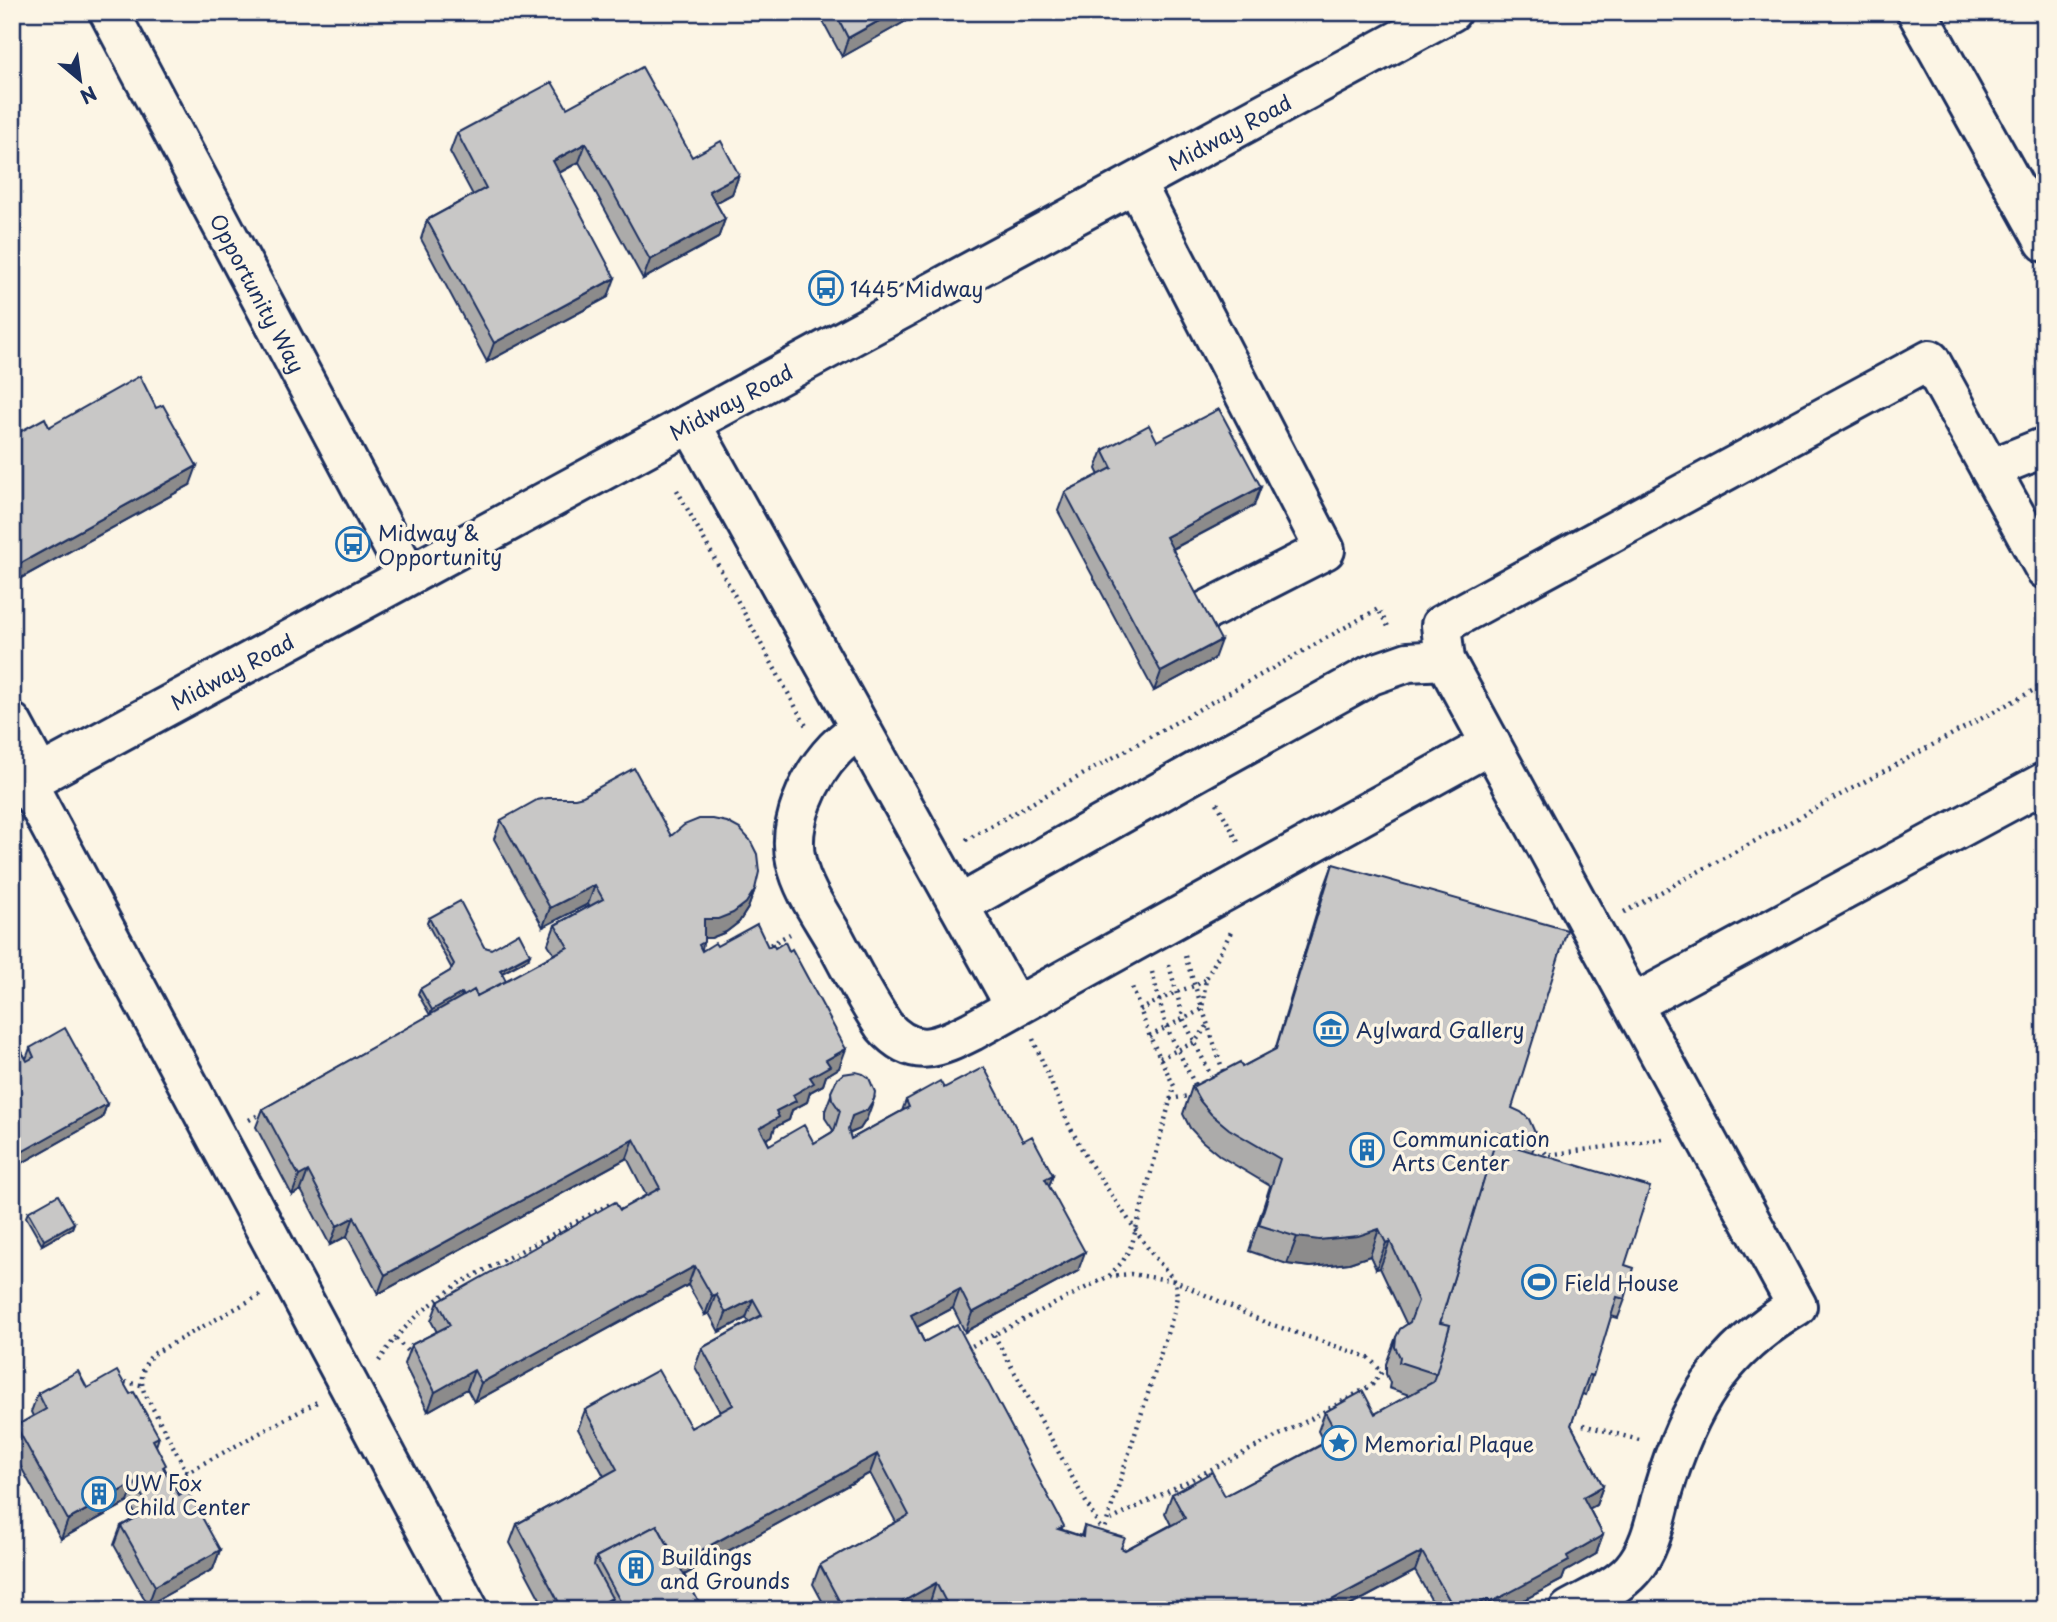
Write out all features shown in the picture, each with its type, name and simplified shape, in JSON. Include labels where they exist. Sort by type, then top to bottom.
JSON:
[{"type":"main road","name":"Opportunity Way","points":[[109,12],[408,575]]},
{"type":"main road","name":"Midway Road","points":[[26,783],[1451,12]]},
{"type":"main road","points":[[1917,12],[2045,242]]},
{"type":"main road","points":[[1136,184],[1325,550],[1202,614]]},
{"type":"main road","points":[[1569,1610],[1615,1584],[1633,1570],[1647,1543],[1677,1450],[1697,1405],[1720,1370],[1757,1333],[1797,1306],[1445,660],[1441,625],[1930,359],[2045,569]]},
{"type":"main road","points":[[691,424],[1024,1023]]},
{"type":"main road","points":[[1990,469],[2045,447]]},
{"type":"main road","points":[[959,905],[1371,676],[1408,662],[1445,660]]},
{"type":"main road","points":[[12,723],[26,783],[469,1610]]},
{"type":"main road","points":[[859,728],[835,749],[811,783],[798,817],[794,842],[796,862],[803,882],[884,1027],[895,1039],[925,1049],[1024,1023],[1491,744]]},
{"type":"main road","points":[[1633,1004],[2045,782]]},
{"type":"path","points":[[677,490],[807,729]]},
{"type":"path","points":[[961,843],[1378,609],[1394,637]]},
{"type":"path","points":[[1620,914],[2045,684]]},
{"type":"path","points":[[1214,798],[1239,844]]},
{"type":"path","points":[[1202,1009],[1206,979],[1235,926]]},
{"type":"path","points":[[755,954],[797,930]]},
{"type":"path","points":[[1120,990],[1185,955],[1226,1080]]},
{"type":"path","points":[[1169,965],[1184,1020],[1216,1086]]},
{"type":"path","points":[[1152,972],[1166,1026],[1199,1094]]},
{"type":"path","points":[[1140,1010],[1206,979]]},
{"type":"path","points":[[956,1354],[1109,1276],[1123,1261],[1132,1244],[1174,1086],[1150,1037],[1130,984]]},
{"type":"path","points":[[1150,1037],[1202,1009]]},
{"type":"path","points":[[1024,1023],[1044,1033]]},
{"type":"path","points":[[1022,1045],[1024,1023]]},
{"type":"path","points":[[1024,1023],[1068,1123],[1087,1159],[1152,1254],[1175,1281],[1177,1296],[1174,1312],[1101,1543]]},
{"type":"path","points":[[1160,1058],[1195,1042],[1208,1026]]},
{"type":"path","points":[[1170,1099],[1208,1090]]},
{"type":"path","points":[[216,1138],[275,1106]]},
{"type":"path","points":[[1530,1132],[1547,1155],[1662,1139]]},
{"type":"path","points":[[414,1359],[395,1339],[421,1312],[458,1284],[610,1204]]},
{"type":"path","points":[[1107,1522],[1362,1391],[1372,1385],[1382,1371],[1368,1357],[1264,1322],[1175,1281],[1131,1274],[1109,1276]]},
{"type":"path","points":[[187,1472],[141,1385],[146,1363],[151,1356],[291,1278]]},
{"type":"path","points":[[994,1335],[1103,1534]]},
{"type":"path","points":[[114,1381],[141,1385]]},
{"type":"path","points":[[164,1485],[348,1385]]},
{"type":"path","points":[[150,1429],[160,1423]]},
{"type":"path","points":[[1583,1425],[1677,1450]]},
{"type":"building","points":[[835,12],[895,12],[848,38]]},
{"type":"building","points":[[642,67],[692,157],[721,141],[739,175],[709,191],[725,219],[650,260],[586,143],[553,161],[615,278],[494,343],[427,220],[486,188],[457,133],[552,82],[567,108]]},
{"type":"building","points":[[140,376],[156,408],[163,405],[197,466],[12,568],[12,446],[18,443],[14,435],[45,418],[49,427]]},
{"type":"building","points":[[1219,409],[1261,487],[1166,537],[1221,640],[1161,672],[1065,492],[1112,468],[1103,450],[1149,425],[1157,441]]},
{"type":"building","points":[[634,768],[671,836],[684,825],[699,819],[713,819],[740,829],[757,854],[759,872],[755,889],[746,903],[733,913],[718,919],[704,919],[704,942],[699,945],[702,951],[715,943],[717,946],[757,924],[768,947],[773,944],[775,948],[785,942],[789,951],[792,949],[846,1049],[826,1060],[830,1066],[810,1077],[814,1083],[793,1095],[796,1101],[776,1111],[779,1117],[760,1128],[769,1145],[804,1125],[814,1143],[834,1131],[840,1111],[831,1092],[837,1079],[843,1074],[863,1074],[869,1078],[875,1092],[867,1110],[852,1116],[848,1129],[851,1139],[909,1107],[906,1100],[940,1081],[944,1088],[984,1067],[1023,1141],[1032,1136],[1053,1175],[1045,1179],[1085,1252],[972,1313],[960,1289],[911,1315],[924,1342],[957,1324],[1064,1526],[1058,1529],[1083,1537],[1084,1526],[1125,1538],[1121,1548],[1125,1550],[1185,1518],[1172,1494],[1212,1472],[1225,1496],[1338,1436],[1325,1412],[1363,1391],[1375,1414],[1433,1382],[1450,1325],[1440,1323],[1495,1141],[1650,1187],[1625,1265],[1634,1268],[1625,1299],[1617,1297],[1593,1376],[1589,1375],[1571,1425],[1603,1486],[1583,1497],[1603,1535],[1567,1556],[1569,1561],[1490,1603],[1488,1599],[1467,1610],[1455,1610],[1422,1552],[1313,1610],[962,1610],[958,1603],[949,1608],[936,1583],[888,1610],[844,1610],[820,1565],[909,1515],[877,1454],[678,1563],[657,1525],[596,1557],[594,1565],[612,1598],[590,1610],[563,1610],[517,1524],[617,1469],[585,1410],[658,1370],[691,1428],[733,1405],[702,1348],[762,1315],[753,1299],[726,1313],[716,1294],[712,1296],[695,1266],[481,1383],[474,1370],[435,1392],[411,1345],[450,1325],[438,1302],[615,1202],[620,1210],[660,1188],[634,1139],[385,1275],[354,1217],[337,1226],[308,1171],[299,1176],[263,1109],[474,990],[477,996],[568,947],[555,925],[603,899],[595,885],[550,908],[501,820],[537,800],[583,796]]},
{"type":"building","name":"Communication Arts Center","points":[[1333,864],[1567,930],[1512,1108],[1529,1119],[1536,1135],[1535,1144],[1498,1133],[1440,1323],[1450,1325],[1436,1374],[1399,1362],[1400,1357],[1395,1347],[1396,1337],[1400,1329],[1410,1322],[1418,1301],[1390,1241],[1386,1243],[1379,1229],[1358,1236],[1319,1240],[1297,1237],[1259,1225],[1280,1159],[1229,1129],[1211,1114],[1192,1087],[1240,1062],[1242,1067],[1276,1049]]},
{"type":"building","points":[[460,901],[484,947],[491,949],[519,933],[530,954],[500,970],[506,981],[477,996],[474,990],[464,996],[462,993],[432,1010],[420,989],[450,971],[454,964],[429,918]]},
{"type":"building","points":[[65,1028],[107,1104],[18,1154],[12,1143],[12,1034],[27,1061],[34,1057],[30,1048]]},
{"type":"building","points":[[58,1195],[74,1223],[44,1240],[28,1212]]},
{"type":"building","name":"UW Fox Child Center","points":[[78,1371],[87,1388],[117,1371],[130,1394],[134,1392],[159,1437],[153,1440],[166,1465],[163,1467],[179,1495],[187,1490],[220,1550],[155,1586],[121,1526],[150,1510],[135,1483],[68,1520],[16,1426],[46,1409],[38,1393]]},
{"type":"building","points":[[657,1525],[703,1610],[625,1610],[596,1557]]},
{"type":"place","name":"1445 Midway","points":[[826,288]]},
{"type":"place","name":"Midway & Opportunity","points":[[353,544]]},
{"type":"place","name":"Aylward Gallery","points":[[1331,1029]]},
{"type":"place","name":"Communication Arts Center","points":[[1367,1150]]},
{"type":"place","name":"Field House","points":[[1539,1282]]},
{"type":"place","name":"Memorial Plaque","points":[[1339,1443]]},
{"type":"place","name":"UW Fox Child Center","points":[[99,1494]]},
{"type":"place","name":"Buildings and Grounds","points":[[636,1568]]}]
